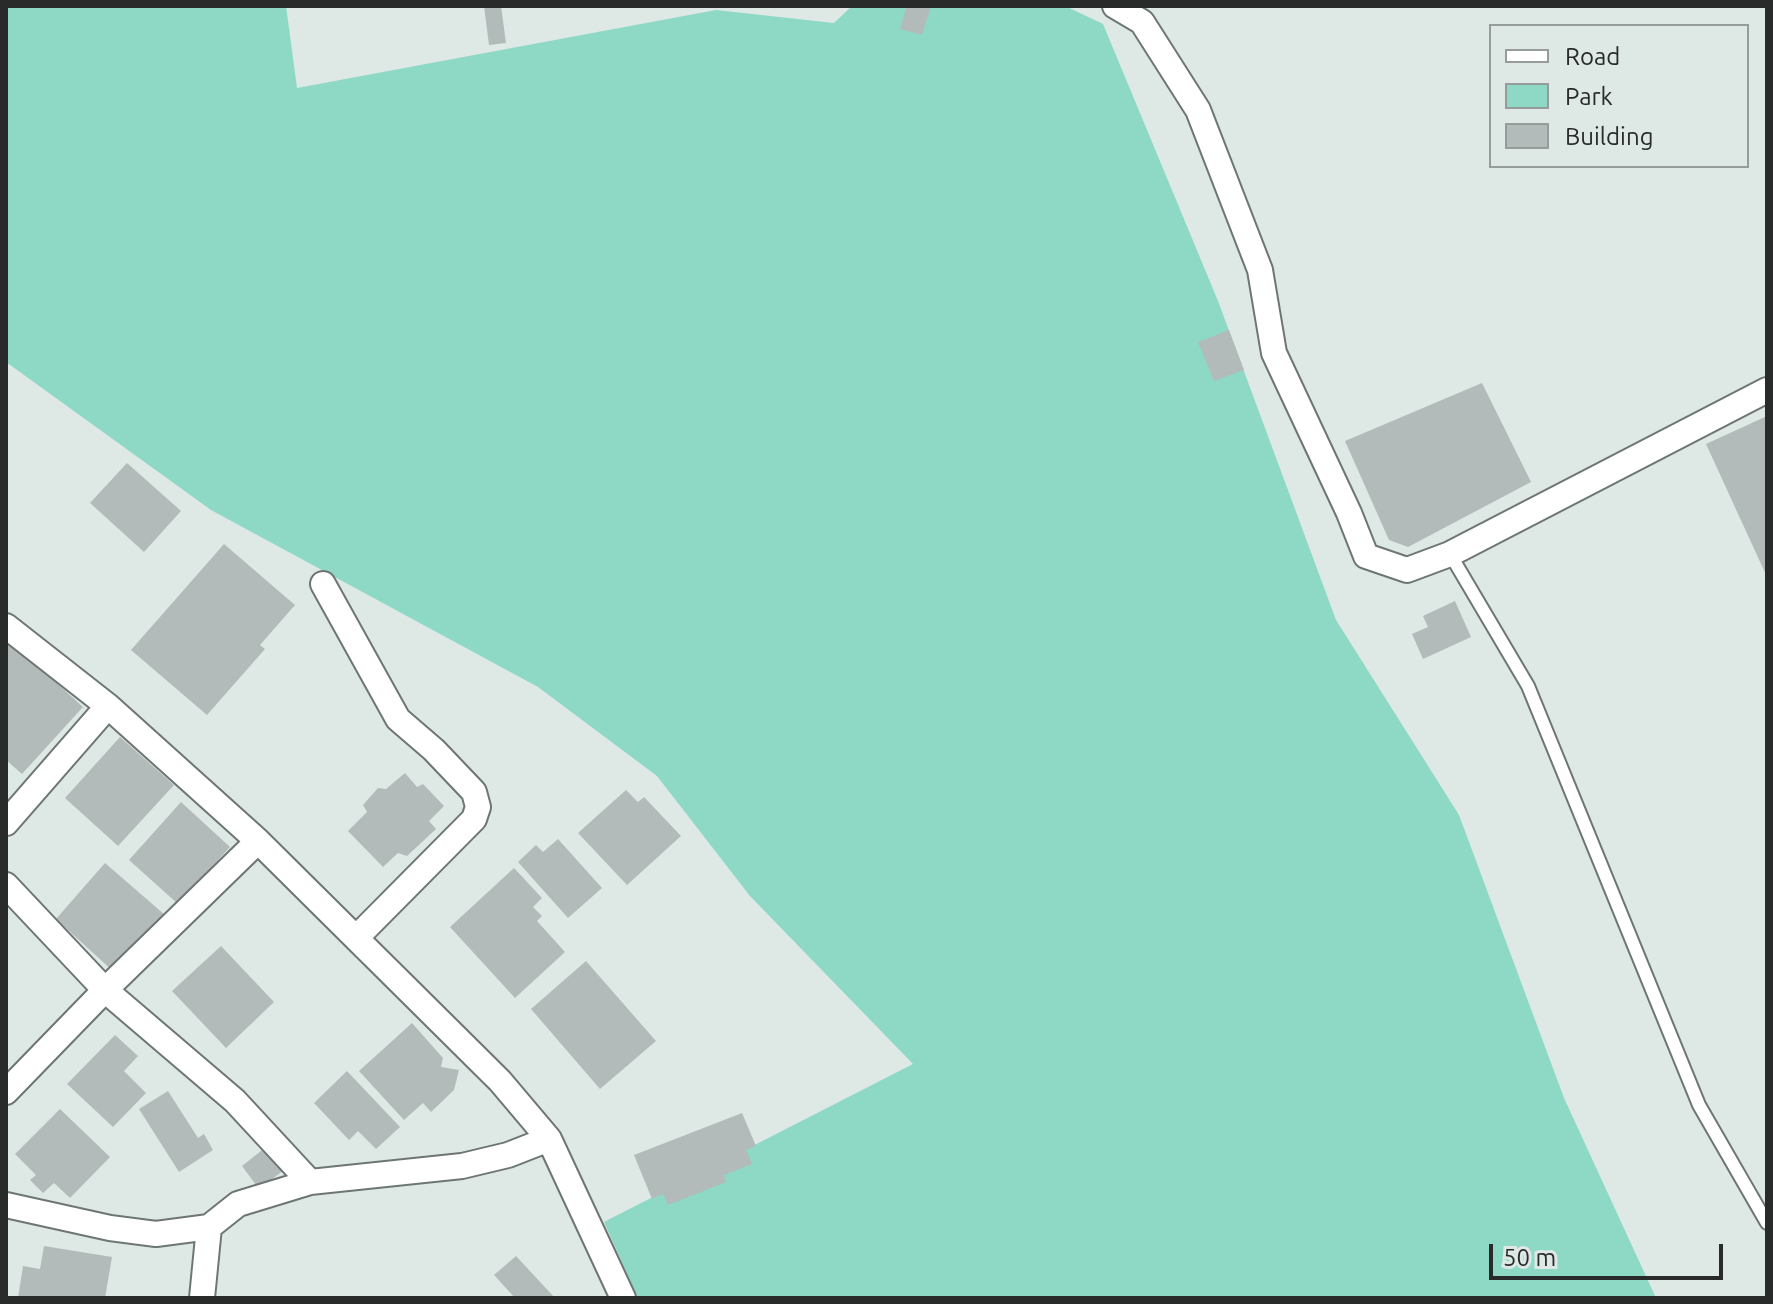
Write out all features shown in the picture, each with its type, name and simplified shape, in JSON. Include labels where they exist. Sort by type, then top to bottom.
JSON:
[{"type":"street","points":[[1115,6],[1142,22],[1198,110],[1260,270],[1274,353],[1366,556],[1407,570],[1450,554],[1767,390]]},
{"type":"street","points":[[323,584],[398,719],[457,772],[474,792],[478,807],[474,819],[356,938]]},
{"type":"street","points":[[6,626],[108,706],[258,841],[500,1081],[549,1139],[623,1298]]},
{"type":"street","points":[[6,823],[108,706]]},
{"type":"street","points":[[6,1092],[105,990],[258,841]]},
{"type":"street","points":[[6,885],[105,990],[235,1101],[310,1182]]},
{"type":"street","points":[[6,1205],[110,1228],[156,1234],[209,1227],[238,1204],[310,1182],[462,1166],[508,1155],[549,1139]]},
{"type":"street","points":[[202,1298],[209,1227]]},
{"type":"lane","points":[[1450,554],[1528,686],[1699,1105],[1767,1223]]},
{"type":"green space","points":[[6,6],[286,6],[297,88],[716,10],[834,23],[852,6],[1065,6],[1103,24],[1218,301],[1336,620],[1459,815],[1564,1098],[1656,1298],[638,1298],[604,1222],[913,1064],[750,896],[657,776],[538,687],[211,510],[6,362]]},
{"type":"building","points":[[484,6],[501,6],[506,43],[489,45]]},
{"type":"building","points":[[907,6],[931,6],[922,35],[900,29]]},
{"type":"building","points":[[1229,330],[1244,370],[1214,381],[1198,342]]},
{"type":"building","points":[[1482,383],[1531,482],[1408,547],[1389,540],[1345,441]]},
{"type":"building","points":[[1767,416],[1767,577],[1706,444]]},
{"type":"building","points":[[127,463],[181,511],[144,552],[90,503]]},
{"type":"building","points":[[224,544],[295,605],[260,645],[265,649],[207,715],[131,650]]},
{"type":"building","points":[[1455,601],[1471,637],[1423,659],[1412,634],[1428,627],[1423,616]]},
{"type":"building","points":[[6,637],[83,707],[22,774],[6,760]]},
{"type":"building","points":[[120,737],[174,785],[118,846],[65,798]]},
{"type":"building","points":[[405,773],[417,787],[423,784],[444,806],[429,821],[436,829],[407,856],[398,853],[383,867],[348,831],[367,812],[363,805],[378,788],[386,789]]},
{"type":"building","points":[[626,790],[638,802],[644,797],[681,836],[627,885],[578,833]]},
{"type":"building","points":[[181,802],[230,847],[178,904],[129,860]]},
{"type":"building","points":[[558,839],[602,888],[568,918],[518,862],[536,845],[543,852]]},
{"type":"building","points":[[105,863],[165,915],[115,973],[56,919]]},
{"type":"building","points":[[514,868],[542,898],[533,907],[542,916],[537,921],[565,952],[515,998],[450,927]]},
{"type":"building","points":[[221,946],[274,1002],[226,1048],[172,991]]},
{"type":"building","points":[[586,961],[656,1041],[600,1089],[531,1009]]},
{"type":"building","points":[[412,1023],[443,1058],[441,1067],[459,1070],[454,1090],[431,1112],[423,1103],[404,1120],[359,1071]]},
{"type":"building","points":[[115,1035],[138,1056],[124,1071],[146,1093],[113,1127],[67,1084]]},
{"type":"building","points":[[347,1071],[400,1127],[376,1149],[358,1131],[349,1140],[314,1103]]},
{"type":"building","points":[[168,1091],[198,1138],[204,1134],[213,1150],[179,1172],[139,1109]]},
{"type":"building","points":[[60,1109],[110,1157],[70,1198],[54,1183],[43,1193],[30,1180],[36,1175],[15,1154]]},
{"type":"building","points":[[742,1113],[756,1146],[746,1150],[752,1164],[724,1175],[726,1182],[668,1205],[663,1194],[652,1199],[634,1155]]},
{"type":"building","points":[[266,1147],[284,1170],[259,1189],[242,1166]]},
{"type":"building","points":[[44,1246],[112,1257],[105,1298],[18,1298],[23,1266],[40,1269]]},
{"type":"building","points":[[516,1256],[555,1298],[515,1298],[494,1275]]}]
